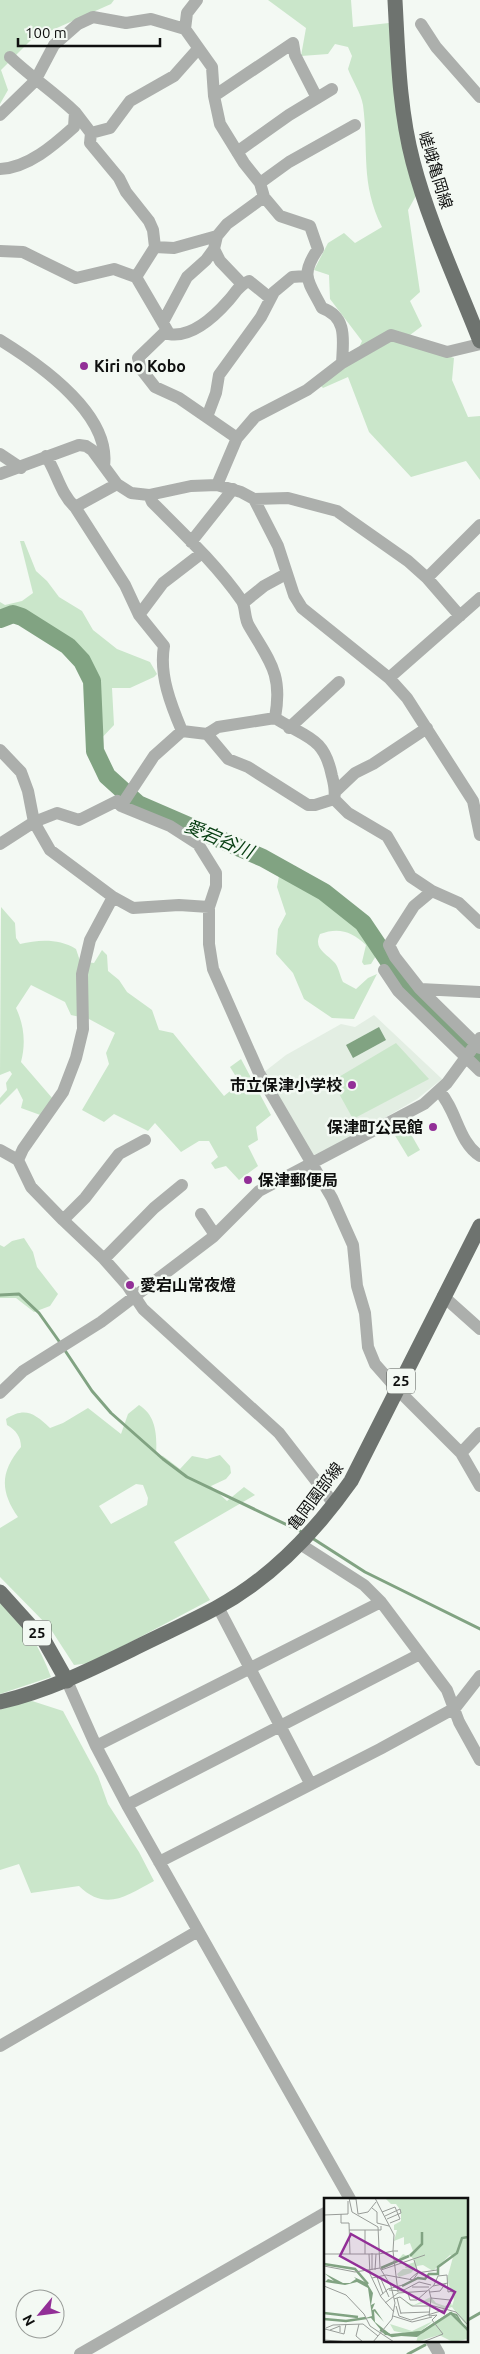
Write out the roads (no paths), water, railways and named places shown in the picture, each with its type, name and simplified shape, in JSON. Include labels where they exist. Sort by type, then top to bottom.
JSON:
[{"type":"main road","name":"嵯峨亀岡線","points":[[395,0],[398,72],[404,122],[413,164],[480,342]]},
{"type":"main road","name":"亀岡園部線","points":[[0,1702],[39,1692],[67,1681],[218,1607],[262,1578],[305,1539],[351,1481],[480,1226]]},
{"type":"main road","name":"25","points":[[0,1592],[45,1642],[67,1681]]},
{"type":"street","points":[[197,0],[187,13],[185,29],[212,67],[214,96],[220,124],[237,152],[260,183],[264,198],[280,216],[310,226],[318,249],[308,265],[306,276],[322,308],[333,312],[340,322],[343,335],[342,364]]},
{"type":"street","points":[[0,115],[35,80],[54,45],[78,24],[93,17],[126,23],[151,19],[185,29]]},
{"type":"street","points":[[421,24],[436,47],[480,98]]},
{"type":"street","points":[[214,96],[293,43],[295,55],[317,98]]},
{"type":"street","points":[[91,132],[110,128],[130,101],[174,76],[198,49]]},
{"type":"street","points":[[10,57],[75,112],[91,132],[90,142],[119,178],[126,192],[149,221],[153,230],[155,247],[136,277]]},
{"type":"street","points":[[237,152],[289,115],[332,89]]},
{"type":"street","points":[[0,170],[7,169],[40,154],[55,144],[74,127],[75,112]]},
{"type":"street","points":[[260,183],[289,162],[354,125]]},
{"type":"street","points":[[237,438],[179,398],[155,387],[141,369],[138,358],[165,326],[187,277],[206,260],[214,249],[217,236],[227,224],[264,198]]},
{"type":"street","points":[[155,247],[174,248],[217,236]]},
{"type":"street","points":[[214,249],[220,262],[242,284]]},
{"type":"street","points":[[0,250],[23,252],[76,278],[114,269],[136,277],[169,334],[180,336],[212,318],[242,284],[249,281],[270,298]]},
{"type":"street","points":[[207,417],[216,393],[219,375],[261,317],[270,298],[283,283],[292,277],[306,276]]},
{"type":"street","points":[[218,485],[237,438],[255,417],[306,390],[342,364],[391,335],[447,352],[480,342]]},
{"type":"street","points":[[0,340],[28,357],[88,413],[101,436],[106,456],[104,466]]},
{"type":"street","points":[[0,474],[21,468],[46,456],[79,445],[86,446],[117,484],[131,493],[149,494],[190,486],[218,485],[233,489],[254,499],[288,498],[337,511],[392,548],[427,578],[460,616]]},
{"type":"street","points":[[0,454],[21,468]]},
{"type":"street","points":[[46,456],[54,469],[62,490],[76,507],[125,585],[140,615],[164,646],[162,664],[167,688],[182,731]]},
{"type":"street","points":[[76,507],[117,484]]},
{"type":"street","points":[[190,542],[233,489]]},
{"type":"street","points":[[149,494],[152,502],[202,553],[243,603],[244,616],[262,645],[276,674],[277,704],[275,718]]},
{"type":"street","points":[[254,499],[278,546],[294,595],[302,608],[390,678],[407,698],[476,797],[480,835]]},
{"type":"street","points":[[427,578],[480,525]]},
{"type":"street","points":[[140,615],[163,583],[202,553]]},
{"type":"street","points":[[243,603],[264,586],[286,574]]},
{"type":"street","points":[[390,678],[480,598]]},
{"type":"street","points":[[290,728],[339,682]]},
{"type":"street","points":[[123,804],[154,756],[182,731],[207,734],[218,727],[275,718],[320,744],[328,760],[335,796],[348,814],[387,836],[411,877],[432,891],[459,903],[480,923]]},
{"type":"street","points":[[207,734],[228,759],[248,767],[308,805],[315,805],[335,796],[355,773],[373,764],[427,728]]},
{"type":"street","points":[[0,750],[21,772],[28,791],[34,822],[50,850],[113,897],[133,908],[179,905],[209,907]]},
{"type":"street","points":[[0,844],[34,822],[57,813],[79,820],[117,802],[170,826],[198,844],[216,873],[216,886],[209,907],[209,944],[213,969],[259,1073],[332,1198],[353,1245],[356,1286],[365,1313],[368,1347],[375,1364],[397,1390],[461,1453],[480,1486]]},
{"type":"street","points":[[432,891],[414,906],[389,945],[395,957],[420,989],[474,1048],[480,1071]]},
{"type":"street","points":[[18,1160],[23,1149],[64,1092],[76,1058],[82,1029],[82,974],[90,940],[113,897]]},
{"type":"street","points":[[384,970],[398,992],[474,1048]]},
{"type":"street","points":[[420,989],[480,992]]},
{"type":"street","points":[[2,1387],[23,1371],[101,1322],[134,1297],[215,1235],[260,1191],[424,1104],[439,1091],[474,1048]]},
{"type":"street","points":[[439,1091],[447,1099],[464,1138],[473,1152],[480,1156]]},
{"type":"street","points":[[62,1220],[85,1198],[120,1154],[145,1140]]},
{"type":"street","points":[[0,1150],[18,1160],[31,1187],[62,1220],[104,1259],[127,1285],[143,1309],[279,1433],[334,1504]]},
{"type":"street","points":[[104,1259],[147,1214],[182,1185]]},
{"type":"street","points":[[201,1214],[215,1235]]},
{"type":"street","points":[[443,1296],[480,1329]]},
{"type":"street","points":[[461,1453],[480,1432]]},
{"type":"street","points":[[305,1539],[364,1585],[380,1602],[447,1690],[459,1722],[480,1760]]},
{"type":"street","points":[[96,1746],[380,1602]]},
{"type":"street","points":[[218,1607],[310,1783]]},
{"type":"street","points":[[127,1805],[420,1654]]},
{"type":"street","points":[[159,1862],[310,1783],[380,1749],[454,1708],[480,1676]]},
{"type":"street","points":[[67,1681],[96,1746],[127,1805],[349,2198]]},
{"type":"street","points":[[0,2046],[198,1931]]},
{"type":"street","points":[[80,2354],[324,2214]]},
{"type":"street","points":[[431,2342],[439,2354]]},
{"type":"waterway","name":"愛宕谷川","points":[[0,619],[13,614],[22,617],[68,646],[82,661],[92,681],[95,751],[107,776],[138,804],[263,858],[324,892],[363,923],[406,987],[480,1060]]},
{"type":"waterway","points":[[0,1295],[19,1294],[39,1313],[61,1344]]},
{"type":"waterway","points":[[64,1349],[92,1391],[111,1413],[163,1459],[187,1477],[304,1533]]},
{"type":"waterway","points":[[312,1538],[365,1572],[480,1629]]},
{"type":"waterway","points":[[468,2320],[480,2313]]},
{"type":"waterway","points":[[408,2354],[425,2345]]},
{"type":"place","name":"Kiri no Kobo","points":[[84,366]]},
{"type":"place","name":"市立保津小学校","points":[[352,1085]]},
{"type":"place","name":"保津町公民館","points":[[433,1127]]},
{"type":"place","name":"保津郵便局","points":[[248,1180]]},
{"type":"place","name":"愛宕山常夜燈","points":[[130,1285]]}]
